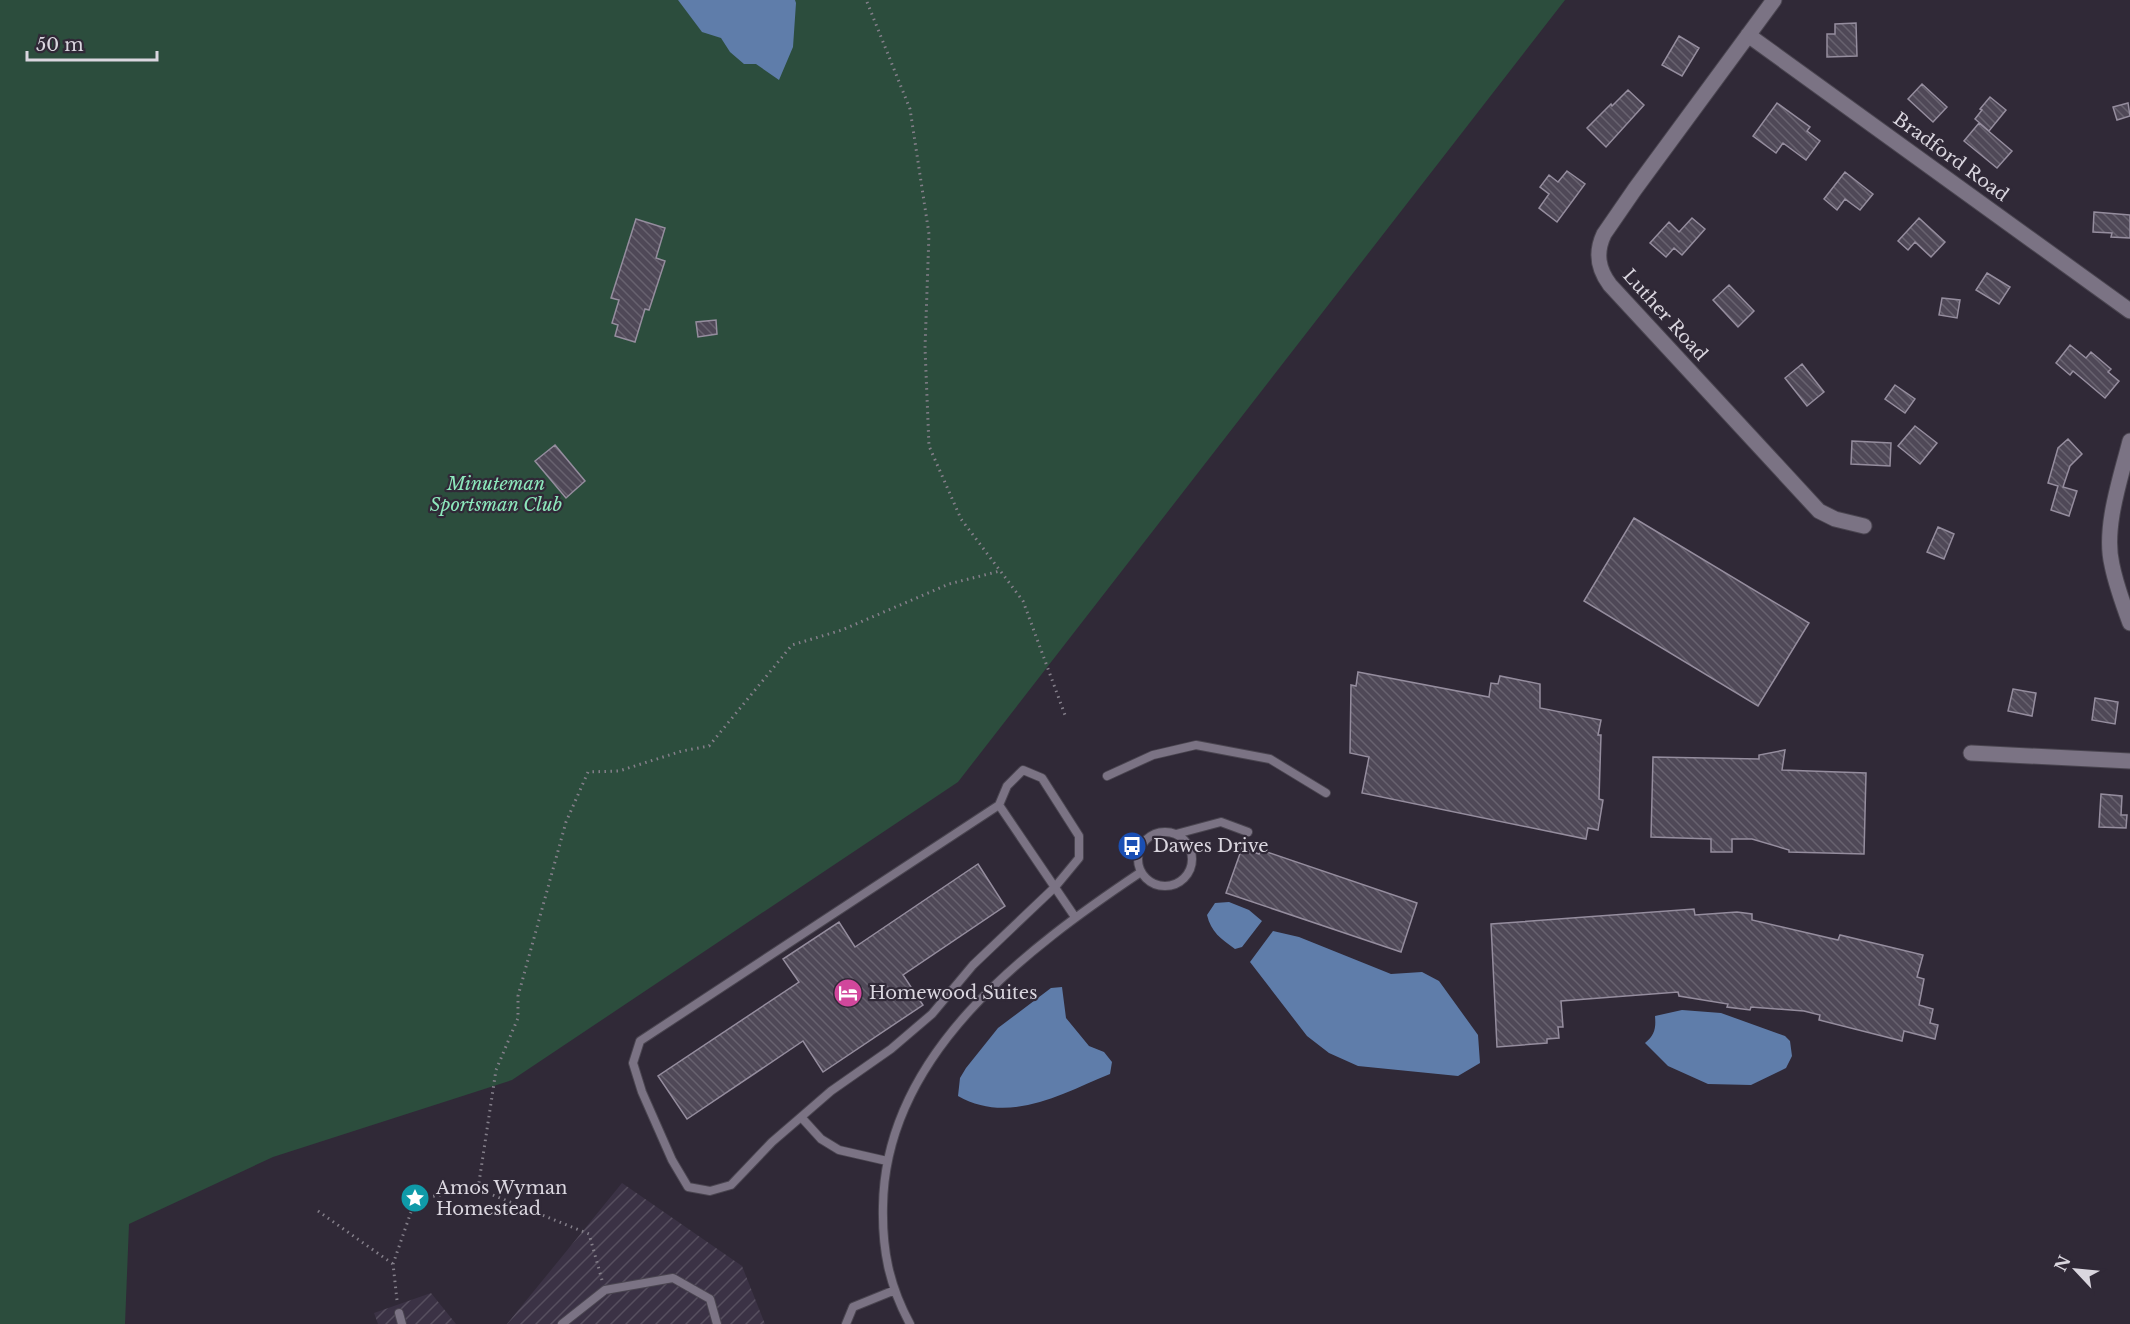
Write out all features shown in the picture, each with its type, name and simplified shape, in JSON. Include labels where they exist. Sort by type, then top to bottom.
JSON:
[{"type":"street","name":"Luther Road","points":[[1774,0],[1604,234],[1600,241],[1598,256],[1600,271],[1610,285],[1819,511],[1834,519],[1864,526]]},
{"type":"street","name":"Bradford Road","points":[[1748,35],[2130,310]]},
{"type":"street","points":[[2130,441],[2116,495],[2110,548],[2111,564],[2130,623]]},
{"type":"street","points":[[1971,753],[2130,761]]},
{"type":"lane","points":[[1107,776],[1154,755],[1196,745],[1270,759],[1326,793]]},
{"type":"lane","points":[[1023,770],[1042,778],[1079,836],[1079,858],[1055,887],[973,965],[932,1014],[891,1049],[831,1091],[772,1142],[731,1185],[710,1191],[688,1187],[672,1160],[642,1092],[633,1063],[640,1041],[999,805],[1007,786],[1023,770]]},
{"type":"lane","points":[[999,805],[1075,917]]},
{"type":"lane","points":[[1176,834],[1221,822],[1248,832]]},
{"type":"lane","points":[[1166,831],[1176,834],[1188,844],[1192,852],[1192,865],[1186,877],[1175,884],[1162,886],[1150,882],[1141,872],[1138,860],[1140,848],[1148,838],[1156,833],[1166,831]]},
{"type":"lane","points":[[910,1324],[887,1268],[883,1225],[883,1180],[886,1161],[900,1115],[928,1063],[958,1025],[1000,979],[1075,917],[1141,872]]},
{"type":"lane","points":[[801,1117],[822,1139],[839,1150],[886,1161]]},
{"type":"lane","points":[[562,1324],[605,1290],[673,1278],[710,1299],[717,1324]]},
{"type":"lane","points":[[846,1324],[853,1307],[895,1290]]},
{"type":"lane","points":[[399,1313],[402,1324]]},
{"type":"path","points":[[867,2],[910,109],[929,234],[925,348],[929,446],[961,519],[1023,601],[1065,715]]},
{"type":"path","points":[[478,1189],[496,1070],[518,1018],[518,996],[566,822],[588,772],[619,771],[682,751],[709,746],[792,645],[842,630],[949,584],[1000,571]]},
{"type":"path","points":[[399,1313],[393,1264],[411,1212],[423,1198],[478,1189],[589,1234],[605,1290]]},
{"type":"path","points":[[318,1211],[393,1264]]},
{"type":"shaded area","points":[[622,1183],[742,1266],[765,1324],[507,1324]]},
{"type":"shaded area","points":[[431,1293],[456,1324],[378,1324],[374,1313]]},
{"type":"green space","name":"Minuteman Sportsman Club","points":[[0,0],[1565,0],[958,782],[512,1080],[273,1157],[129,1224],[125,1324],[0,1324]]},
{"type":"water","points":[[678,0],[795,0],[793,47],[779,80],[756,64],[744,64],[730,52],[721,38],[702,32]]},
{"type":"water","points":[[1229,902],[1249,910],[1262,921],[1242,947],[1235,949],[1214,931],[1207,915],[1215,903]]},
{"type":"water","points":[[1273,931],[1299,937],[1391,974],[1422,972],[1439,981],[1478,1035],[1480,1063],[1458,1076],[1358,1066],[1329,1053],[1307,1036],[1250,962]]},
{"type":"water","points":[[1062,987],[1066,1018],[1089,1046],[1104,1052],[1112,1062],[1110,1074],[1054,1097],[1016,1107],[996,1108],[977,1104],[958,1096],[960,1078],[998,1028],[1051,988]]},
{"type":"water","points":[[1682,1010],[1721,1013],[1785,1036],[1790,1041],[1792,1056],[1786,1068],[1751,1085],[1708,1084],[1668,1066],[1645,1043],[1654,1031],[1655,1016]]},
{"type":"building","points":[[1856,23],[1857,56],[1827,57],[1827,34],[1835,34],[1835,24]]},
{"type":"building","points":[[1679,36],[1699,48],[1682,76],[1662,65]]},
{"type":"building","points":[[1922,84],[1947,107],[1933,122],[1908,99]]},
{"type":"building","points":[[1628,90],[1644,105],[1606,147],[1587,128]]},
{"type":"building","points":[[1990,97],[2006,110],[1989,131],[1975,119]]},
{"type":"building","points":[[1777,103],[1810,127],[1807,131],[1820,141],[1806,160],[1783,143],[1776,153],[1753,136]]},
{"type":"building","points":[[2128,103],[2130,116],[2117,120],[2113,107]]},
{"type":"building","points":[[1979,123],[2012,151],[1997,168],[1964,141]]},
{"type":"building","points":[[1567,171],[1585,184],[1557,222],[1539,208],[1549,194],[1540,187],[1549,175],[1558,182]]},
{"type":"building","points":[[1845,172],[1873,194],[1860,210],[1845,199],[1837,210],[1824,199]]},
{"type":"building","points":[[2094,212],[2130,215],[2130,238],[2111,237],[2112,233],[2093,232]]},
{"type":"building","points":[[1692,218],[1705,229],[1682,255],[1674,248],[1666,257],[1650,243],[1669,222],[1679,232]]},
{"type":"building","points":[[1919,218],[1945,242],[1931,257],[1915,242],[1908,250],[1898,241]]},
{"type":"building","points":[[636,219],[665,228],[656,258],[665,261],[649,310],[645,309],[635,342],[615,336],[618,325],[612,323],[619,300],[611,298]]},
{"type":"building","points":[[1987,273],[2010,287],[1999,304],[1976,290]]},
{"type":"building","points":[[1729,285],[1754,311],[1738,327],[1713,300]]},
{"type":"building","points":[[1942,298],[1960,300],[1957,318],[1939,315]]},
{"type":"building","points":[[716,320],[717,334],[698,337],[696,322]]},
{"type":"building","points":[[2070,345],[2086,358],[2091,352],[2111,369],[2108,372],[2119,381],[2105,398],[2073,371],[2070,375],[2056,363]]},
{"type":"building","points":[[1802,364],[1824,392],[1807,406],[1785,378]]},
{"type":"building","points":[[1895,385],[1915,399],[1905,413],[1885,399]]},
{"type":"building","points":[[1915,426],[1937,443],[1920,464],[1898,446]]},
{"type":"building","points":[[2068,439],[2082,454],[2070,466],[2063,487],[2077,491],[2069,516],[2051,510],[2058,486],[2048,483],[2058,448]]},
{"type":"building","points":[[1852,441],[1891,443],[1890,466],[1851,464]]},
{"type":"building","points":[[555,445],[585,481],[566,498],[535,461]]},
{"type":"building","points":[[1634,518],[1809,623],[1758,706],[1584,601]]},
{"type":"building","points":[[1938,527],[1954,534],[1944,559],[1927,552]]},
{"type":"building","points":[[1358,672],[1489,697],[1491,683],[1498,684],[1500,676],[1540,684],[1540,708],[1601,720],[1598,735],[1601,735],[1599,799],[1603,800],[1598,830],[1588,828],[1586,839],[1362,793],[1369,757],[1350,753],[1351,685],[1356,686]]},
{"type":"building","points":[[2013,689],[2036,693],[2032,716],[2008,711]]},
{"type":"building","points":[[2095,698],[2118,702],[2115,724],[2092,720]]},
{"type":"building","points":[[1785,750],[1782,770],[1866,773],[1864,854],[1789,852],[1789,850],[1752,839],[1732,839],[1732,852],[1711,852],[1711,839],[1651,837],[1653,757],[1759,759],[1759,755]]},
{"type":"building","points":[[2101,794],[2122,796],[2121,815],[2127,815],[2126,828],[2099,827]]},
{"type":"building","points":[[1242,848],[1259,854],[1261,850],[1417,903],[1401,952],[1226,893]]},
{"type":"building","name":"Homewood Suites","points":[[978,864],[1005,906],[903,975],[923,1005],[823,1072],[803,1041],[687,1119],[658,1076],[799,982],[783,959],[839,922],[855,947]]},
{"type":"building","points":[[1694,909],[1695,915],[1737,912],[1752,914],[1752,920],[1838,940],[1840,935],[1923,955],[1917,977],[1924,979],[1919,1005],[1933,1009],[1930,1023],[1938,1025],[1935,1039],[1904,1031],[1902,1041],[1819,1020],[1820,1015],[1804,1011],[1751,1007],[1750,1010],[1727,1007],[1728,1004],[1679,996],[1678,992],[1561,1001],[1563,1027],[1558,1027],[1559,1038],[1547,1039],[1547,1043],[1497,1047],[1491,924]]},
{"type":"place","name":"Dawes Drive","points":[[1132,846]]},
{"type":"place","name":"Homewood Suites","points":[[848,993]]},
{"type":"place","name":"Amos Wyman Homestead","points":[[415,1198]]}]
